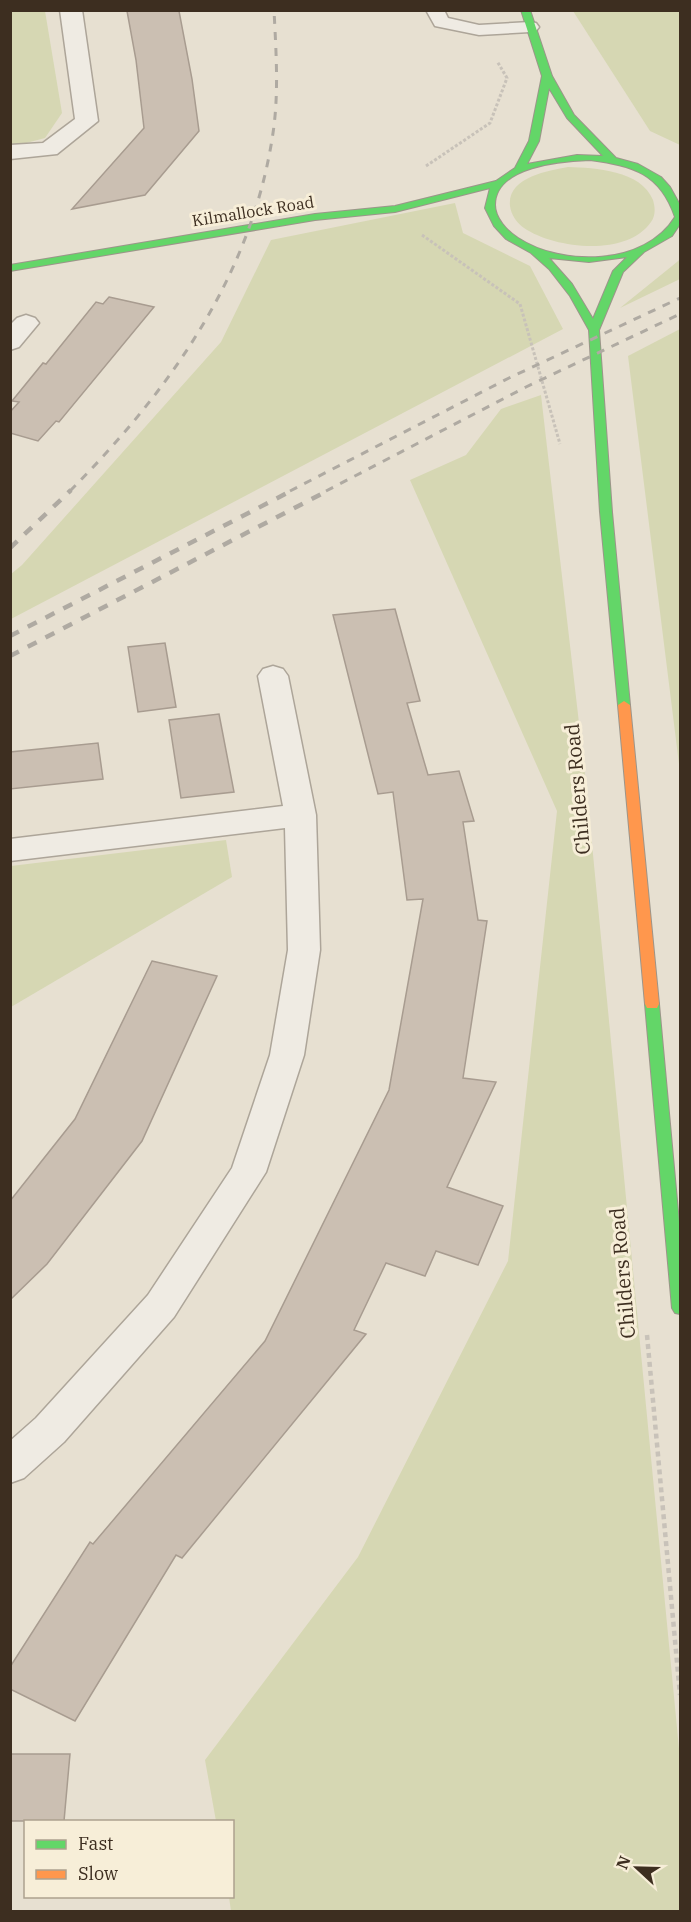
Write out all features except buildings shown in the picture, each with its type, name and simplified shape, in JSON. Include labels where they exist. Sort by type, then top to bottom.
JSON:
[{"type":"main road","points":[[528,19],[547,76],[570,116],[612,160]]},
{"type":"main road","points":[[520,168],[534,141],[547,76]]},
{"type":"main road","points":[[590,157],[612,160],[641,169],[664,178],[678,203],[680,217],[676,229],[639,252],[611,258],[576,258],[533,249],[516,241],[501,229],[491,214],[489,200],[499,183],[520,168],[555,159],[590,157]]},
{"type":"main road","name":"Kilmallock Road","points":[[10,268],[315,217],[395,209],[499,183]]},
{"type":"main road","points":[[533,249],[557,269],[573,291],[594,330],[606,512],[681,1308]]},
{"type":"main road","points":[[594,330],[618,271],[639,252]]},
{"type":"street","points":[[10,152],[49,148],[87,121],[71,10]]},
{"type":"street","points":[[10,1466],[50,1430],[161,1306],[248,1172],[287,1055],[304,950],[300,815],[273,676]]},
{"type":"street","points":[[10,850],[300,815]]},
{"type":"lane","points":[[435,10],[441,22],[479,30],[528,19]]},
{"type":"path","points":[[479,30],[507,78],[490,123],[394,187],[395,209],[416,231],[520,303],[561,449]]},
{"type":"path","name":"Childers Road","points":[[646,1327],[681,1695]]},
{"type":"green space","points":[[11,11],[45,11],[62,113],[45,138],[11,147]]},
{"type":"green space","points":[[573,11],[680,11],[680,145],[650,131]]},
{"type":"green space","points":[[568,167],[604,170],[638,182],[653,200],[655,211],[651,222],[640,233],[625,241],[590,246],[554,241],[524,228],[515,218],[510,206],[515,188],[540,173]]},
{"type":"green space","points":[[455,203],[463,233],[530,266],[563,329],[11,619],[11,574],[22,565],[221,342],[271,240]]},
{"type":"green space","points":[[680,259],[680,279],[620,308],[677,262]]},
{"type":"green space","points":[[680,329],[680,772],[628,356]]},
{"type":"green space","points":[[541,395],[587,792],[680,1759],[680,1911],[231,1911],[229,1898],[234,1898],[234,1820],[216,1820],[205,1760],[358,1557],[508,1261],[557,811],[410,480],[466,455],[501,409]]},
{"type":"green space","points":[[226,840],[232,877],[11,1007],[11,866]]},
{"type":"railway","points":[[70,491],[141,413],[201,328],[226,283],[246,235],[262,185],[273,133],[276,87],[274,10]]},
{"type":"railway","points":[[290,491],[509,378],[680,298]]},
{"type":"railway","points":[[326,491],[526,387],[680,314]]},
{"type":"railway","points":[[10,636],[293,490]]},
{"type":"railway","points":[[10,656],[329,490]]},
{"type":"railway","points":[[10,548],[70,491]]},
{"type":"traffic: fast","points":[[525,10],[547,76],[570,116],[612,160]]},
{"type":"traffic: fast","points":[[520,168],[534,141],[547,76]]},
{"type":"traffic: fast","points":[[590,157],[634,166],[658,179],[674,201],[680,217],[666,237],[648,248],[630,254],[589,259],[548,255],[530,249],[505,233],[490,208],[493,190],[502,180],[530,166],[562,159],[590,157]]},
{"type":"traffic: fast","points":[[10,268],[315,217],[395,209],[499,183]]},
{"type":"traffic: fast","points":[[533,249],[568,286],[594,330]]},
{"type":"traffic: fast","points":[[624,705],[606,512],[594,330],[618,271],[639,252]]},
{"type":"traffic: fast","points":[[652,1004],[680,1308]]},
{"type":"traffic: slow","points":[[624,705],[652,1004]]}]
